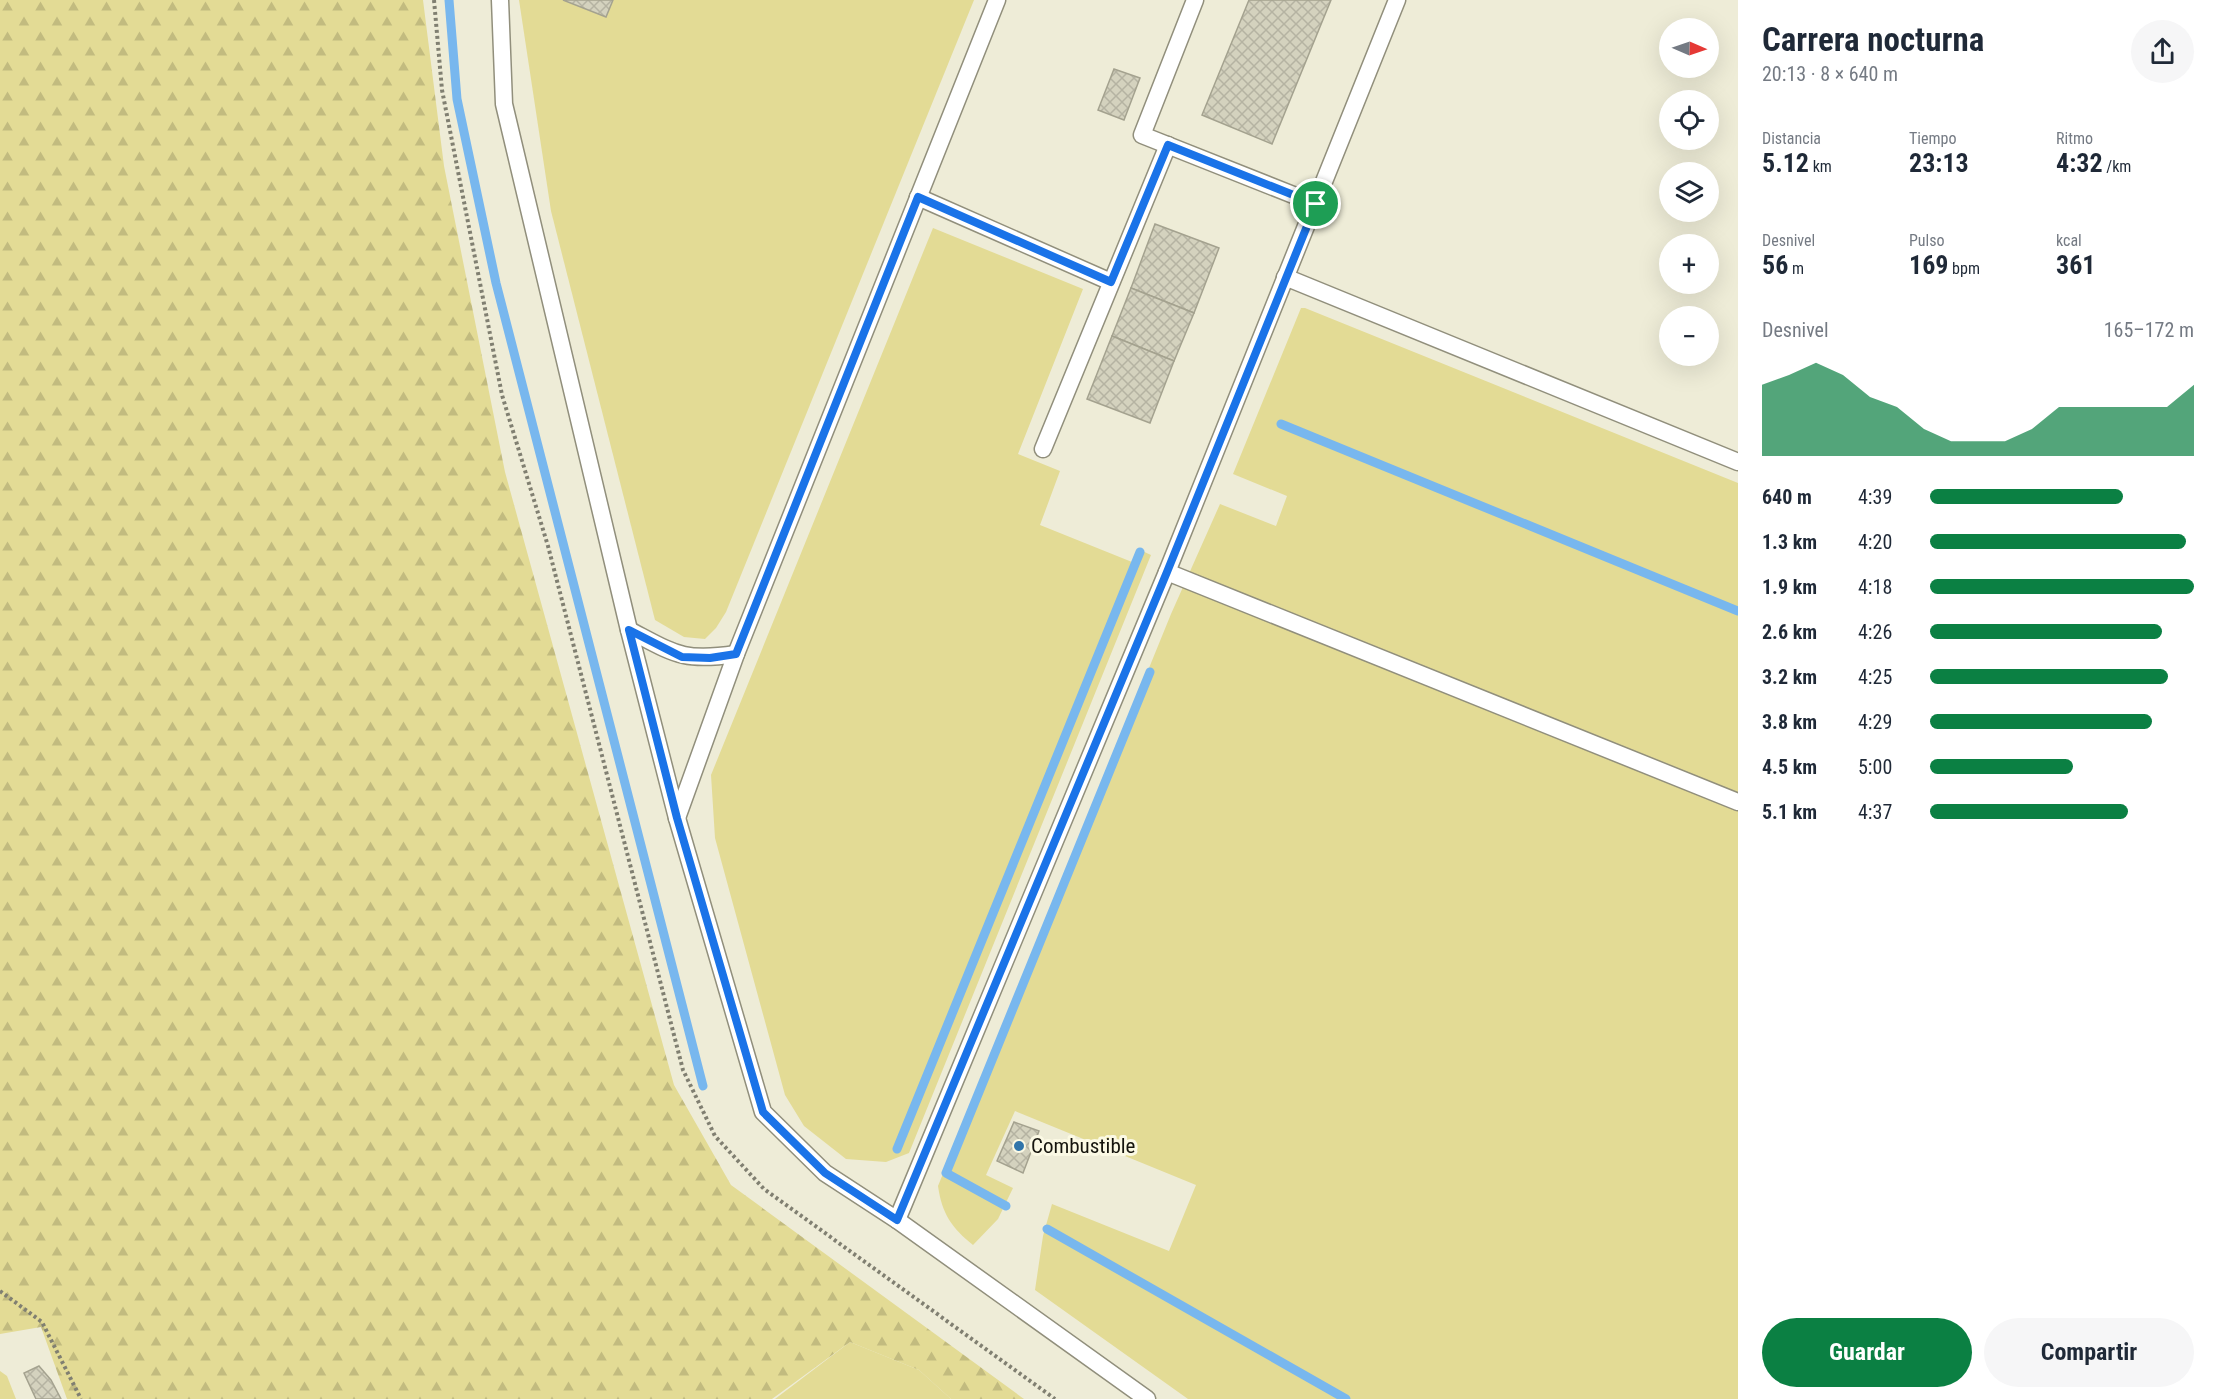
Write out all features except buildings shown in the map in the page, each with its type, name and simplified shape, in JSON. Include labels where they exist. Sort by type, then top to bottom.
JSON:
[{"type":"lane","points":[[500,0],[504,104],[629,630],[677,818],[763,1112],[825,1173],[897,1220],[1147,1399]]},
{"type":"lane","points":[[677,818],[736,654],[997,0]]},
{"type":"lane","points":[[1195,0],[1142,135],[1316,204]]},
{"type":"lane","points":[[897,1220],[1167,572],[1397,0]]},
{"type":"lane","points":[[1043,449],[1168,145]]},
{"type":"lane","points":[[918,197],[1111,282]]},
{"type":"lane","points":[[1285,277],[1738,462]]},
{"type":"lane","points":[[1167,572],[1738,802]]},
{"type":"lane","points":[[629,630],[682,657],[710,658],[736,654]]},
{"type":"path","points":[[0,1291],[42,1322],[81,1399]]},
{"type":"green space","points":[[0,0],[423,0],[444,166],[505,472],[674,1085],[731,1185],[1024,1399],[951,1399],[919,1370],[850,1342],[772,1399],[67,1399],[41,1327],[0,1334]]},
{"type":"green space","points":[[519,0],[974,0],[726,612],[716,628],[705,639],[684,637],[655,620],[551,211]]},
{"type":"green space","points":[[933,228],[1083,289],[1018,454],[1060,471],[1040,525],[1132,562],[1138,549],[1151,555],[909,1153],[886,1162],[846,1159],[804,1126],[785,1095],[715,838],[711,775]]},
{"type":"green space","points":[[1301,308],[1738,483],[1738,1399],[1188,1399],[1035,1290],[1043,1236],[1052,1204],[1169,1251],[1196,1185],[1015,1111],[986,1175],[1013,1188],[998,1219],[973,1245],[959,1233],[949,1220],[942,1205],[938,1186],[1171,614],[1220,504],[1276,526],[1287,496],[1233,474]]},
{"type":"green space","points":[[850,1342],[919,1370],[951,1399],[775,1399]]},
{"type":"green space","points":[[0,1371],[7,1376],[16,1399],[0,1399]]},
{"type":"waterway","points":[[449,0],[457,99],[496,283],[703,1086]]},
{"type":"waterway","points":[[1281,424],[1738,611]]},
{"type":"waterway","points":[[897,1149],[1140,552]]},
{"type":"waterway","points":[[1006,1206],[946,1173],[1150,672]]},
{"type":"waterway","points":[[1047,1229],[1346,1399]]},
{"type":"place","name":"Combustible","points":[[1019,1146]]},
{"type":"route","points":[[1168,145],[1316,204],[1167,572],[897,1220],[825,1173],[763,1112],[677,818],[629,630],[682,657],[710,658],[736,654],[918,197],[1111,282],[1168,145]]}]
